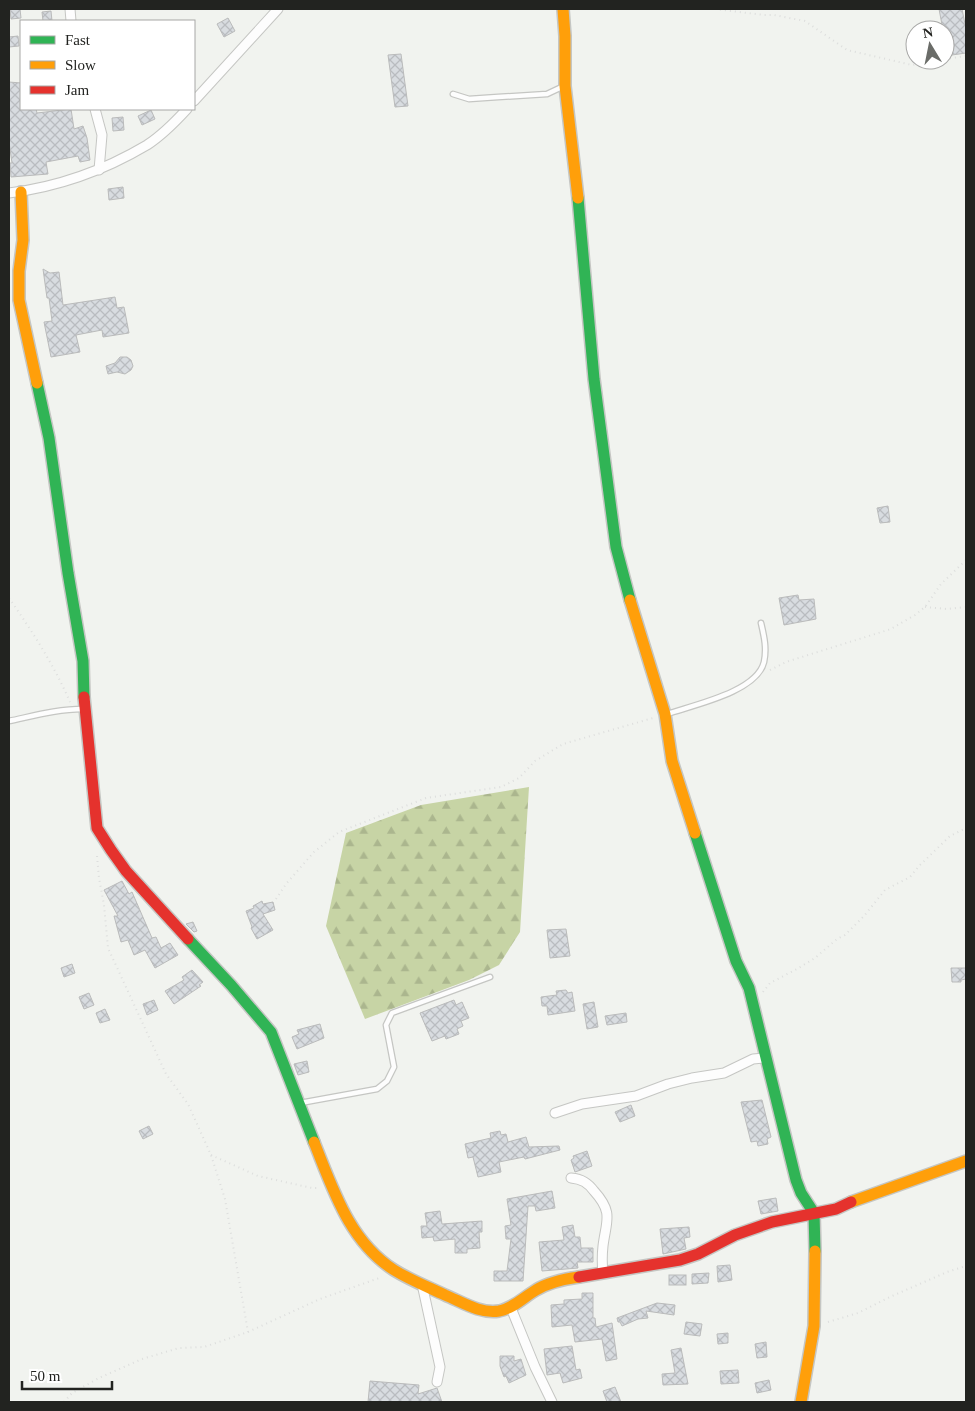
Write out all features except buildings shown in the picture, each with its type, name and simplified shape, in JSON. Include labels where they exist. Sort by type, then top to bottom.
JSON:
[{"type":"street","points":[[195,100],[278,9]]},
{"type":"street","points":[[563,9],[565,86],[578,193],[594,379],[616,547],[626,589],[636,615],[665,714],[672,762],[736,961],[749,988],[796,1180],[800,1193],[814,1213],[814,1326],[801,1402]]},
{"type":"street","points":[[95,110],[102,135],[99,170]]},
{"type":"street","points":[[9,193],[62,182],[99,170],[148,144],[186,110]]},
{"type":"street","points":[[21,192],[23,240],[18,271],[19,300],[49,438],[68,573],[83,661],[79,709],[97,828],[105,843],[141,888],[271,1032],[320,1159],[354,1232],[379,1259],[396,1273],[468,1304],[486,1310],[497,1311],[511,1308],[540,1287],[558,1280],[680,1260],[698,1254],[735,1234],[772,1222],[836,1209],[874,1193],[966,1161]]},
{"type":"street","points":[[555,1113],[601,1100],[636,1096],[668,1084],[724,1073],[754,1059],[766,1058]]},
{"type":"street","points":[[571,1178],[585,1182],[606,1207],[608,1220],[603,1251],[603,1273]]},
{"type":"street","points":[[422,1284],[440,1367],[437,1382]]},
{"type":"street","points":[[511,1308],[535,1367],[552,1402]]},
{"type":"lane","points":[[453,94],[469,99],[547,94],[565,86]]},
{"type":"lane","points":[[665,714],[722,696],[753,680],[764,664],[766,647],[761,623]]},
{"type":"lane","points":[[9,721],[79,709]]},
{"type":"lane","points":[[299,1104],[377,1089],[387,1081],[394,1067],[386,1025],[392,1013],[490,977]]},
{"type":"path","points":[[715,9],[764,15],[774,14],[805,21],[847,50],[905,63]]},
{"type":"path","points":[[770,671],[786,662],[891,629],[925,607],[941,584],[966,560]]},
{"type":"path","points":[[9,598],[79,709]]},
{"type":"path","points":[[925,607],[947,609],[966,607]]},
{"type":"path","points":[[276,899],[286,884],[314,852],[339,832],[426,798],[500,787],[519,778],[535,761],[563,744],[665,714]]},
{"type":"path","points":[[762,994],[770,982],[815,958],[837,939],[845,936],[885,890],[910,877],[950,836],[966,828]]},
{"type":"path","points":[[97,851],[108,948],[166,1074],[188,1104],[211,1155],[225,1199],[248,1332]]},
{"type":"path","points":[[211,1155],[258,1176],[312,1188],[334,1188]]},
{"type":"path","points":[[814,1326],[845,1318],[947,1272],[966,1266]]},
{"type":"path","points":[[64,1402],[72,1392],[142,1359],[179,1348],[204,1347],[248,1332],[364,1282],[396,1273]]},
{"type":"green space","points":[[529,787],[520,932],[499,965],[469,980],[365,1019],[326,926],[346,833],[421,805]]},
{"type":"traffic: fast","points":[[578,198],[594,379],[616,547],[630,600]]},
{"type":"traffic: fast","points":[[37,383],[49,438],[68,573],[83,661],[84,697]]},
{"type":"traffic: fast","points":[[695,833],[736,961],[749,988],[796,1180],[801,1193],[814,1213],[815,1251]]},
{"type":"traffic: fast","points":[[188,939],[271,1032],[314,1142]]},
{"type":"traffic: slow","points":[[563,9],[565,86],[578,198]]},
{"type":"traffic: slow","points":[[21,192],[23,240],[19,271],[19,300],[37,383]]},
{"type":"traffic: slow","points":[[630,600],[665,714],[672,761],[695,833]]},
{"type":"traffic: slow","points":[[314,1142],[336,1196],[354,1229],[378,1258],[406,1277],[471,1307],[485,1311],[499,1311],[519,1302],[546,1285],[579,1277]]},
{"type":"traffic: slow","points":[[851,1202],[966,1161]]},
{"type":"traffic: slow","points":[[801,1402],[814,1326],[815,1251]]},
{"type":"traffic: jam","points":[[84,697],[97,828],[126,871],[188,939]]},
{"type":"traffic: jam","points":[[579,1277],[680,1260],[698,1254],[735,1235],[772,1222],[836,1209],[851,1202]]}]
